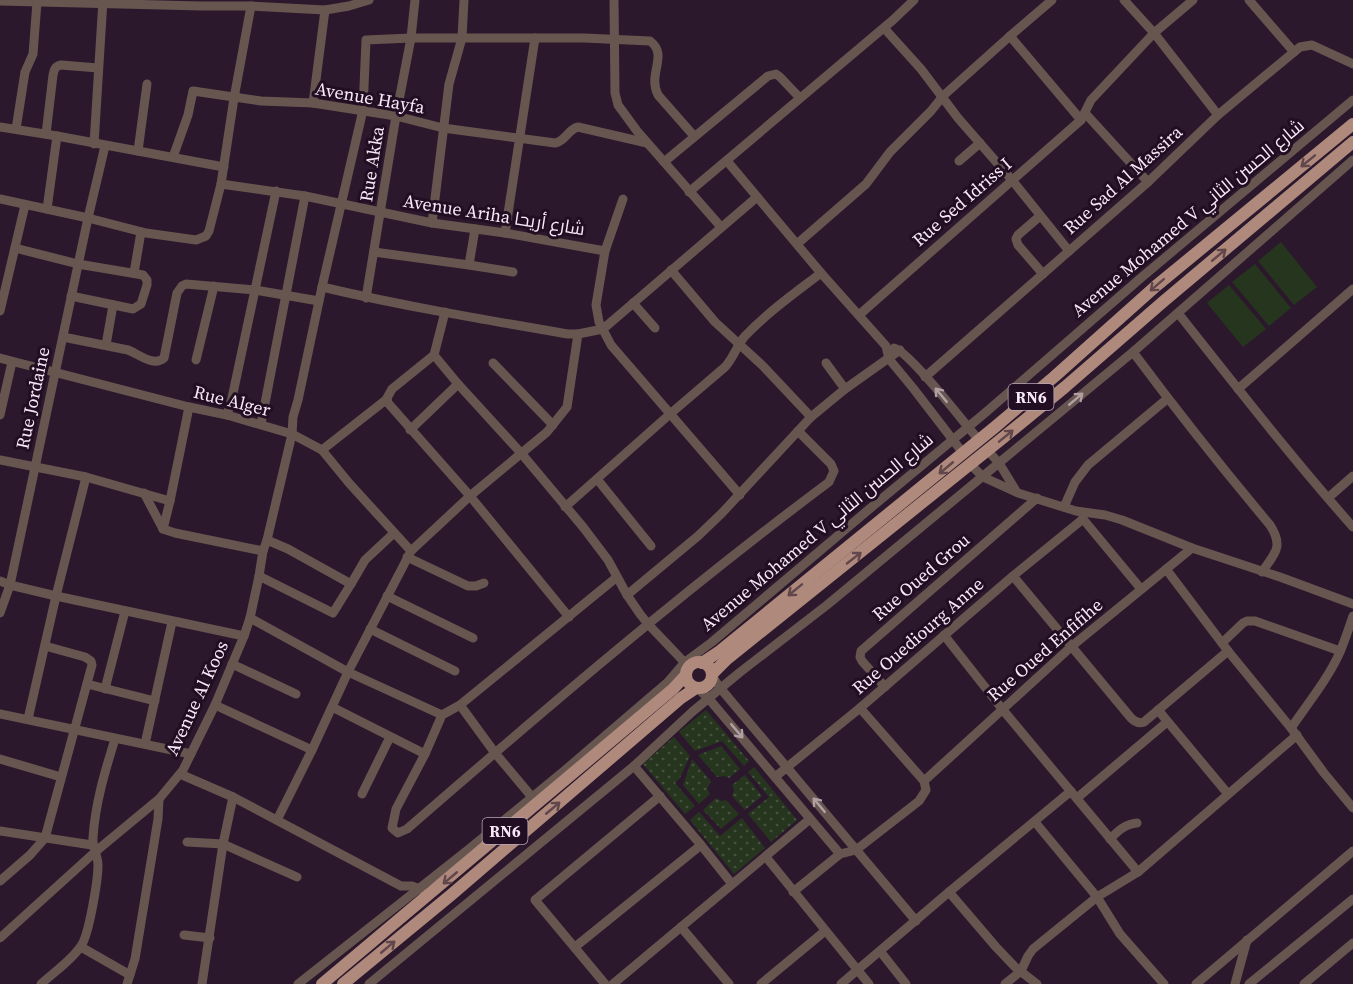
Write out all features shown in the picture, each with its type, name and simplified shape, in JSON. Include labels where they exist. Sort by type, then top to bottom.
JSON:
[{"type":"main road","name":"RN6","points":[[322,984],[424,891],[674,689],[686,668],[695,663],[702,663],[729,643],[979,440],[1156,286],[1353,124]]},
{"type":"main road","name":"RN6","points":[[343,984],[681,698],[709,684],[712,675],[727,659],[988,451],[1353,142]]},
{"type":"main road","points":[[702,663],[709,667],[712,675]]},
{"type":"main road","points":[[686,668],[688,684],[697,688]]},
{"type":"street","points":[[0,1],[251,6],[325,10],[369,0]]},
{"type":"street","name":"Rue Akka","points":[[366,298],[411,38],[415,0]]},
{"type":"street","points":[[432,222],[448,84],[462,38],[464,0]]},
{"type":"street","points":[[614,0],[616,99],[621,110],[721,227]]},
{"type":"street","points":[[689,192],[884,28],[914,0]]},
{"type":"street","points":[[797,244],[866,184],[890,152],[932,111],[942,96],[1052,0]]},
{"type":"street","points":[[1124,0],[1154,33],[1218,115]]},
{"type":"street","name":"Rue Sed Idriss I","points":[[859,315],[1083,116],[1091,100],[1154,33],[1193,0]]},
{"type":"street","points":[[1249,0],[1294,52]]},
{"type":"street","points":[[16,129],[25,72],[33,54],[37,2]]},
{"type":"street","points":[[94,144],[103,2]]},
{"type":"street","points":[[0,200],[88,218],[141,232],[196,240],[206,236],[221,184],[251,6]]},
{"type":"street","points":[[313,103],[325,10]]},
{"type":"street","points":[[884,28],[899,43],[958,118],[1070,251]]},
{"type":"street","points":[[1279,34],[1312,45],[1353,64]]},
{"type":"street","points":[[1010,36],[1083,116],[1148,182]]},
{"type":"street","points":[[411,38],[645,40],[656,46],[659,52],[654,81],[658,95],[694,136]]},
{"type":"street","name":"Avenue Al Koos","points":[[0,938],[94,849],[159,799],[180,774],[215,705],[250,618],[263,551],[292,434],[293,417],[363,110],[366,40],[411,38]]},
{"type":"street","points":[[505,233],[535,38]]},
{"type":"street","name":"Rue Sad Al Massira","points":[[925,376],[1148,182],[1218,115],[1300,47],[1308,45]]},
{"type":"street","points":[[46,134],[55,69],[61,65],[98,68]]},
{"type":"street","points":[[664,162],[768,76],[776,74],[780,76],[800,98]]},
{"type":"street","points":[[138,151],[147,84]]},
{"type":"street","name":"Avenue Hayfa","points":[[173,157],[188,115],[193,91],[234,98],[313,103],[363,110],[442,128],[555,143],[560,142],[572,129],[578,127],[647,143]]},
{"type":"street","name":"Avenue Mohamed V شارع الحسن الثاني","points":[[424,891],[686,668],[712,642],[968,428],[1142,277],[1353,100]]},
{"type":"street","points":[[0,127],[224,167]]},
{"type":"street","points":[[47,209],[57,136]]},
{"type":"street","points":[[959,162],[980,143]]},
{"type":"street","name":"Rue Jordaine","points":[[0,613],[10,585],[105,146]]},
{"type":"street","points":[[369,984],[634,766],[692,712],[739,673],[836,597],[1133,352],[1353,160]]},
{"type":"street","points":[[727,161],[886,346],[889,359],[963,453]]},
{"type":"street","name":"Avenue Ariha شارع أريحا","points":[[221,184],[304,196],[381,213],[605,251]]},
{"type":"street","points":[[227,415],[276,192]]},
{"type":"street","points":[[261,424],[304,196]]},
{"type":"street","points":[[322,287],[366,298],[568,334],[603,329],[757,197]]},
{"type":"street","points":[[623,199],[605,251],[596,305],[599,322],[611,345],[740,495]]},
{"type":"street","points":[[0,310],[25,205]]},
{"type":"street","points":[[1040,216],[1016,239],[1043,274]]},
{"type":"street","points":[[469,264],[475,229]]},
{"type":"street","points":[[134,273],[141,232]]},
{"type":"street","points":[[15,249],[78,264],[134,273],[142,275],[147,280],[141,304],[134,309],[71,296]]},
{"type":"street","points":[[374,252],[513,272]]},
{"type":"street","points":[[671,270],[715,322],[763,366],[812,417]]},
{"type":"street","points":[[565,507],[725,367],[738,344],[773,311],[821,273]]},
{"type":"street","points":[[63,337],[106,345],[138,354],[153,362],[165,358],[176,298],[179,289],[186,284],[255,290],[319,301]]},
{"type":"street","points":[[196,360],[213,286]]},
{"type":"street","points":[[1238,389],[1353,289]]},
{"type":"street","points":[[633,303],[655,328]]},
{"type":"street","points":[[106,345],[113,305]]},
{"type":"street","points":[[445,312],[434,355],[392,389],[387,399],[391,408],[470,496],[569,616]]},
{"type":"street","points":[[1178,313],[1353,527]]},
{"type":"street","points":[[277,820],[348,672],[409,554],[470,496],[553,425],[567,407],[578,334]]},
{"type":"street","points":[[886,346],[900,350],[979,440]]},
{"type":"street","points":[[627,595],[698,536],[740,495],[812,417],[845,389],[900,350]]},
{"type":"street","points":[[1133,352],[1167,399],[1276,534],[1278,542],[1276,552],[1262,572]]},
{"type":"street","points":[[434,355],[521,453],[597,545],[627,595],[648,624],[686,668]]},
{"type":"street","name":"Rue Alger","points":[[0,358],[227,415],[292,434],[322,450],[394,533],[409,554]]},
{"type":"street","points":[[0,416],[12,362]]},
{"type":"street","points":[[493,363],[553,425]]},
{"type":"street","points":[[826,363],[845,389]]},
{"type":"street","points":[[410,430],[458,384]]},
{"type":"street","points":[[322,450],[387,399]]},
{"type":"street","points":[[1064,507],[1075,482],[1088,465],[1167,399]]},
{"type":"street","points":[[163,529],[189,407]]},
{"type":"street","points":[[617,577],[460,705],[442,715],[425,754],[396,809],[392,828],[394,832],[398,833],[407,829],[648,624],[829,482],[834,471],[831,464],[798,431]]},
{"type":"street","points":[[988,451],[999,463],[1018,493]]},
{"type":"street","points":[[0,460],[86,477],[170,501]]},
{"type":"street","points":[[971,465],[983,477],[1018,493],[1064,507],[1083,516],[1141,589]]},
{"type":"street","points":[[1328,498],[1353,476]]},
{"type":"street","points":[[28,719],[86,477]]},
{"type":"street","points":[[597,479],[651,546]]},
{"type":"street","points":[[144,493],[163,529],[263,551]]},
{"type":"street","name":"Rue Oued Grou","points":[[885,687],[862,661],[861,651],[1037,498]]},
{"type":"street","points":[[1083,516],[1104,515],[1122,519],[1192,548],[1353,604]]},
{"type":"street","name":"Rue Ouediourg Anne","points":[[775,777],[885,687],[1083,516]]},
{"type":"street","points":[[259,576],[333,613],[365,560],[394,533]]},
{"type":"street","points":[[267,540],[351,584]]},
{"type":"street","name":"Rue Oued Enfifihe","points":[[924,782],[1072,646],[1192,548]]},
{"type":"street","points":[[409,554],[468,586],[476,586],[484,582]]},
{"type":"street","points":[[1166,569],[1353,807]]},
{"type":"street","points":[[1013,576],[1133,720],[1141,723],[1225,647],[1247,621],[1255,621],[1340,651]]},
{"type":"street","points":[[0,581],[56,596],[244,636]]},
{"type":"street","points":[[387,596],[472,638]]},
{"type":"street","points":[[105,689],[125,611]]},
{"type":"street","points":[[1005,984],[1021,971],[1033,948],[1097,897],[1138,872],[1228,794],[1294,731],[1340,651],[1353,616]]},
{"type":"street","points":[[250,618],[348,672],[442,715]]},
{"type":"street","points":[[145,744],[172,622]]},
{"type":"street","points":[[370,629],[455,671]]},
{"type":"street","points":[[944,635],[1003,710],[1138,872]]},
{"type":"street","points":[[0,881],[30,855],[45,838],[92,665],[88,659],[45,646]]},
{"type":"street","points":[[232,664],[296,694]]},
{"type":"street","points":[[712,675],[721,689],[916,921]]},
{"type":"street","points":[[87,684],[155,701]]},
{"type":"street","points":[[697,688],[709,699],[840,854]]},
{"type":"street","points":[[215,705],[312,750]]},
{"type":"street","points":[[460,705],[495,753],[532,797]]},
{"type":"street","points":[[332,707],[425,754]]},
{"type":"street","points":[[793,892],[840,854],[856,850],[919,801],[926,790],[924,782],[860,708]]},
{"type":"street","points":[[1158,710],[1228,794]]},
{"type":"street","points":[[0,714],[191,754]]},
{"type":"street","points":[[841,984],[1035,822],[1074,795],[1167,722]]},
{"type":"street","points":[[362,794],[390,737]]},
{"type":"street","points":[[41,984],[81,947],[87,932],[98,864],[94,849],[97,807],[115,739]]},
{"type":"street","points":[[0,759],[61,777]]},
{"type":"street","points":[[634,766],[732,885]]},
{"type":"street","points":[[180,774],[233,797],[401,886],[412,886],[424,891]]},
{"type":"street","points":[[605,984],[535,900],[660,796]]},
{"type":"street","points":[[202,984],[233,797]]},
{"type":"street","points":[[81,947],[128,980],[135,958],[158,819],[159,799]]},
{"type":"street","points":[[613,984],[810,819]]},
{"type":"street","points":[[1035,822],[1097,897],[1120,934],[1160,982]]},
{"type":"street","points":[[1110,839],[1128,824],[1137,822]]},
{"type":"street","points":[[0,831],[94,849]]},
{"type":"street","points":[[187,842],[224,844],[297,877]]},
{"type":"street","points":[[575,947],[701,845]]},
{"type":"street","points":[[1196,984],[1353,851]]},
{"type":"street","points":[[766,857],[869,984]]},
{"type":"street","points":[[298,984],[411,902],[401,886]]},
{"type":"street","points":[[950,892],[996,947],[1036,984]]},
{"type":"street","points":[[1249,984],[1353,899]]},
{"type":"street","points":[[436,907],[447,919]]},
{"type":"street","points":[[418,921],[429,933]]},
{"type":"street","points":[[681,927],[729,984]]},
{"type":"street","points":[[761,984],[825,931]]},
{"type":"street","points":[[184,935],[210,939]]},
{"type":"street","points":[[1235,984],[1246,940]]},
{"type":"street","points":[[1304,984],[1353,943]]},
{"type":"street","points":[[880,951],[906,984]]},
{"type":"green space","points":[[1281,242],[1317,287],[1294,305],[1258,261]]},
{"type":"green space","points":[[1255,264],[1291,308],[1269,326],[1232,282]]},
{"type":"green space","points":[[1229,285],[1266,329],[1243,347],[1207,303]]},
{"type":"green space","points":[[706,710],[749,761],[744,766],[722,741],[695,751],[679,732]]},
{"type":"green space","points":[[674,737],[690,756],[680,778],[675,783],[695,806],[685,814],[643,764]]},
{"type":"green space","points":[[721,746],[740,769],[729,778],[717,777],[698,755]]},
{"type":"green space","points":[[692,759],[711,781],[707,789],[710,794],[699,804],[683,785]]},
{"type":"green space","points":[[754,767],[797,820],[771,842],[748,814],[769,797],[748,772]]},
{"type":"green space","points":[[745,775],[762,796],[745,810],[732,796],[734,790],[732,785]]},
{"type":"green space","points":[[716,798],[721,801],[726,800],[739,814],[721,829],[703,810]]},
{"type":"green space","points":[[699,812],[720,836],[742,818],[765,848],[734,874],[690,820]]}]
